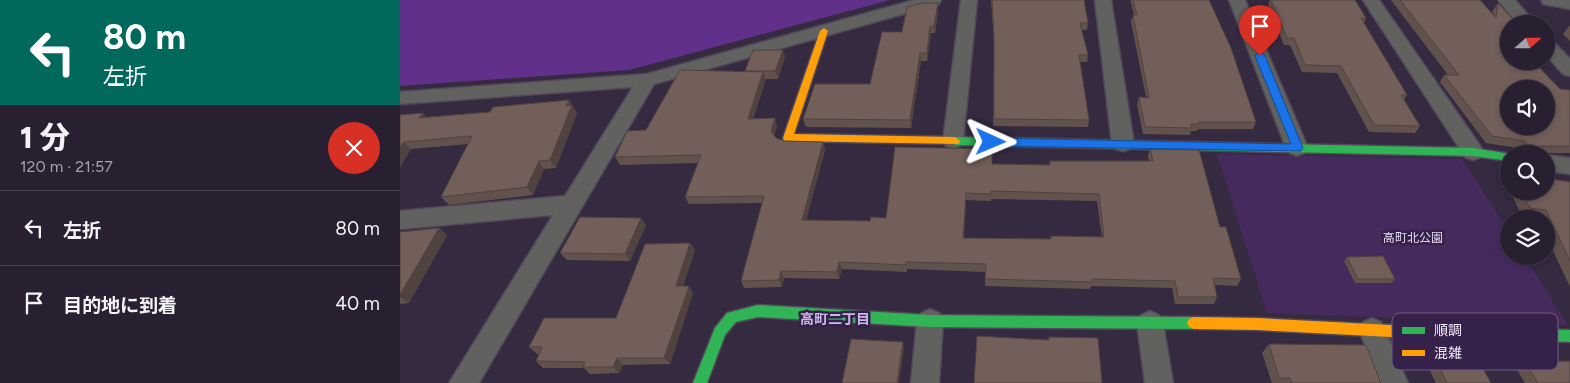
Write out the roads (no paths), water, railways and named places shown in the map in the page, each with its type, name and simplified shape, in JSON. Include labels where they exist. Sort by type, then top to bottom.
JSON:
[{"type":"street","points":[[400,98],[646,80],[933,0]]},
{"type":"street","points":[[953,141],[970,0]]},
{"type":"street","points":[[1103,0],[1123,144]]},
{"type":"street","points":[[1237,0],[1298,148]]},
{"type":"street","points":[[1371,0],[1473,152]]},
{"type":"street","points":[[1506,0],[1520,15]]},
{"type":"street","points":[[1548,0],[1570,4]]},
{"type":"street","points":[[824,31],[788,138],[1473,152],[1500,156]]},
{"type":"street","points":[[1555,54],[1570,70]]},
{"type":"street","points":[[463,383],[646,80]]},
{"type":"street","points":[[1555,164],[1570,166]]},
{"type":"street","points":[[400,220],[571,204]]},
{"type":"street","points":[[700,383],[720,332],[732,317],[758,311],[930,321],[1256,324],[1392,331]]},
{"type":"street","points":[[925,383],[930,321]]},
{"type":"street","points":[[1150,323],[1159,383]]},
{"type":"street","points":[[1372,330],[1394,383]]},
{"type":"district","name":"高町二丁目","points":[[835,319]]},
{"type":"park label","name":"高町北公園","points":[[1413,238]]}]
